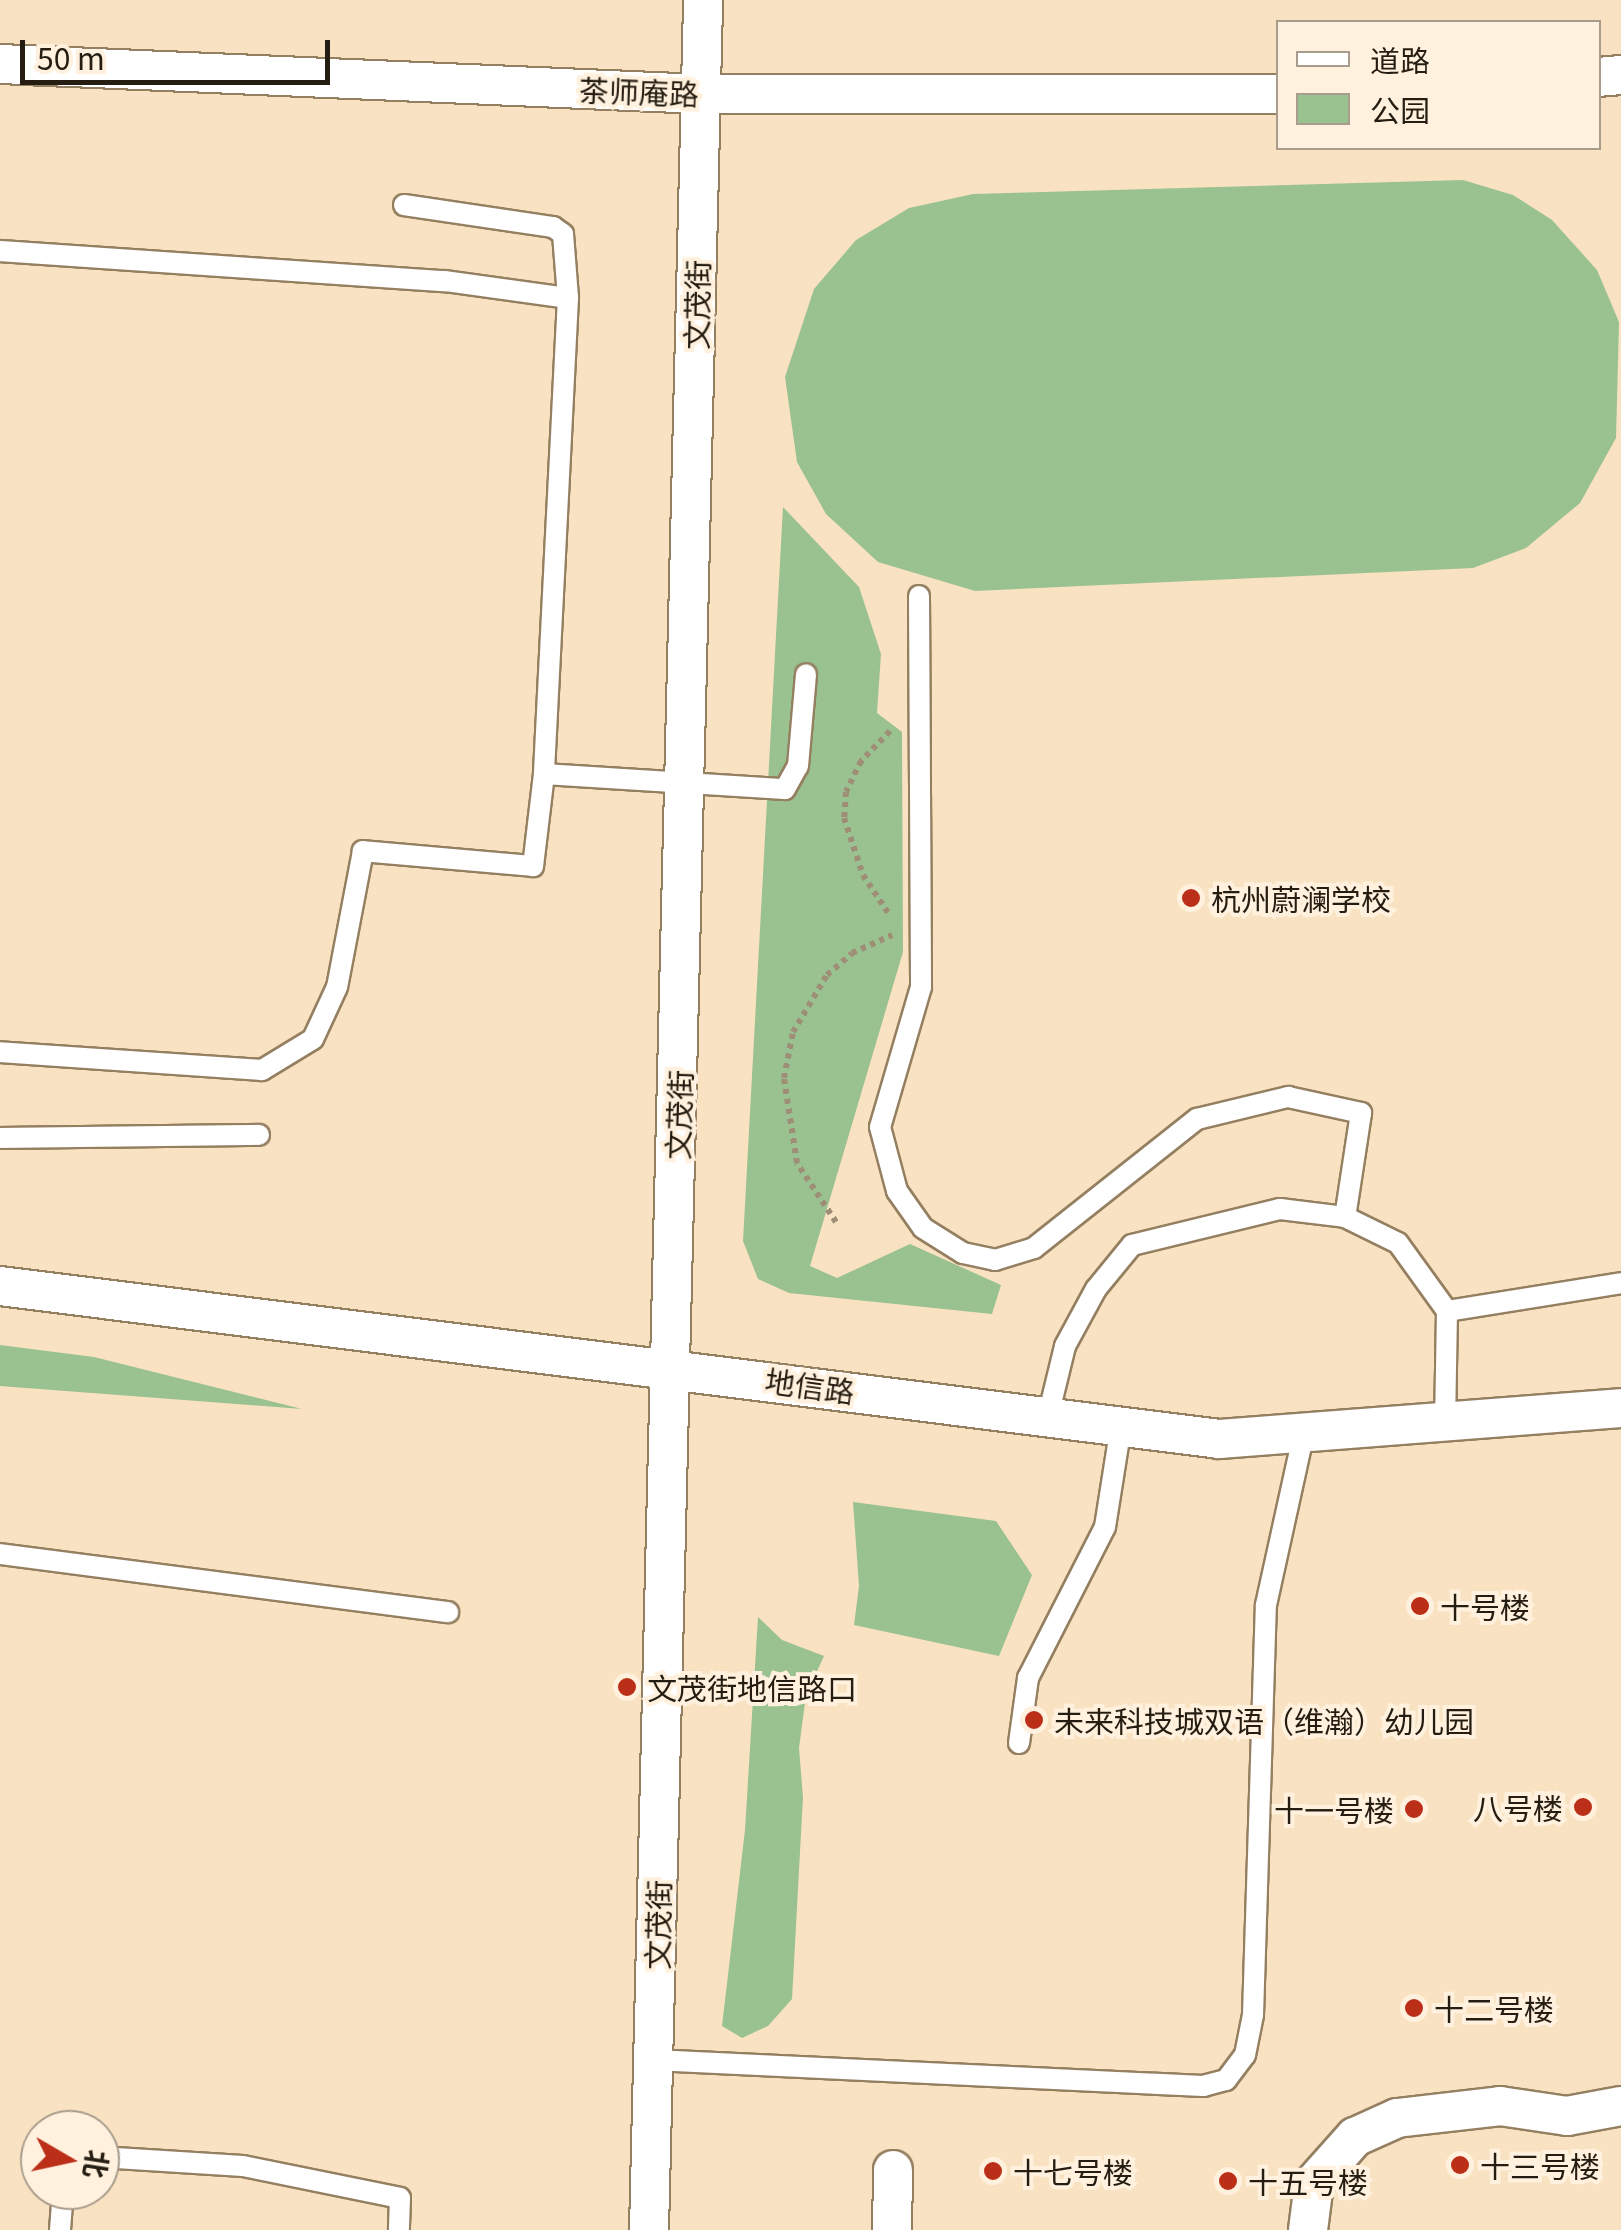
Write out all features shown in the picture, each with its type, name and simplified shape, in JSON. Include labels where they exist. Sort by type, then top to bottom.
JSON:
[{"type":"street","name":"文茂街","points":[[649,2230],[704,0]]},
{"type":"street","name":"茶师庵路","points":[[0,64],[702,94],[1276,94]]},
{"type":"street","name":"地信路","points":[[0,1286],[672,1366],[1219,1439],[1621,1408]]},
{"type":"street","points":[[1308,2230],[1314,2183],[1355,2136],[1397,2118],[1500,2106],[1567,2116],[1621,2106]]},
{"type":"street","points":[[892,2230],[893,2170]]},
{"type":"lane","points":[[0,1052],[262,1070],[313,1040],[337,986],[363,851],[533,866],[544,774],[568,298],[563,234],[553,227],[404,206]]},
{"type":"lane","points":[[0,251],[445,281],[568,298]]},
{"type":"lane","points":[[919,596],[920,987],[880,1127],[897,1191],[923,1228],[963,1253],[996,1260],[1034,1248],[1197,1119],[1288,1098],[1361,1113],[1346,1218]]},
{"type":"lane","points":[[544,774],[784,789],[798,766],[806,674]]},
{"type":"lane","points":[[0,1138],[259,1135]]},
{"type":"lane","points":[[1048,1416],[1064,1346],[1096,1290],[1132,1245],[1280,1209],[1346,1218],[1398,1243],[1447,1311],[1444,1421]]},
{"type":"lane","points":[[1447,1311],[1621,1283]]},
{"type":"lane","points":[[1019,1743],[1028,1678],[1106,1527],[1121,1426]]},
{"type":"lane","points":[[653,2060],[1203,2086],[1226,2080],[1245,2055],[1253,2015],[1266,1604],[1304,1432]]},
{"type":"lane","points":[[0,1554],[448,1612]]},
{"type":"lane","points":[[120,2158],[243,2166],[400,2198],[399,2230]]},
{"type":"path","points":[[836,1222],[797,1163],[784,1078],[793,1032],[827,975],[852,953],[903,932],[863,875],[844,802],[861,762],[886,732],[920,721]]},
{"type":"green space","points":[[1463,180],[1513,195],[1552,220],[1597,270],[1619,322],[1616,438],[1580,503],[1526,548],[1473,568],[975,591],[878,562],[826,514],[797,462],[785,377],[814,289],[856,240],[909,208],[973,194]]},
{"type":"green space","points":[[783,507],[859,587],[881,654],[877,713],[902,732],[903,952],[810,1266],[837,1278],[910,1244],[1001,1285],[992,1314],[789,1293],[758,1279],[743,1241]]},
{"type":"green space","points":[[0,1345],[94,1357],[302,1409],[0,1386]]},
{"type":"green space","points":[[853,1502],[996,1521],[1032,1575],[999,1656],[854,1625],[859,1586]]},
{"type":"green space","points":[[758,1617],[782,1640],[824,1656],[806,1695],[799,1748],[803,1797],[792,1999],[768,2026],[742,2038],[722,2026],[745,1830]]},
{"type":"place","name":"杭州蔚澜学校","points":[[1191,898]]},
{"type":"place","name":"十号楼","points":[[1420,1606]]},
{"type":"place","name":"文茂街地信路口","points":[[627,1687]]},
{"type":"place","name":"未来科技城双语（维瀚）幼儿园","points":[[1034,1720]]},
{"type":"place","name":"八号楼","points":[[1583,1807]]},
{"type":"place","name":"十一号楼","points":[[1414,1809]]},
{"type":"place","name":"十二号楼","points":[[1414,2008]]},
{"type":"place","name":"十三号楼","points":[[1460,2165]]},
{"type":"place","name":"十七号楼","points":[[993,2171]]},
{"type":"place","name":"十五号楼","points":[[1228,2181]]}]
